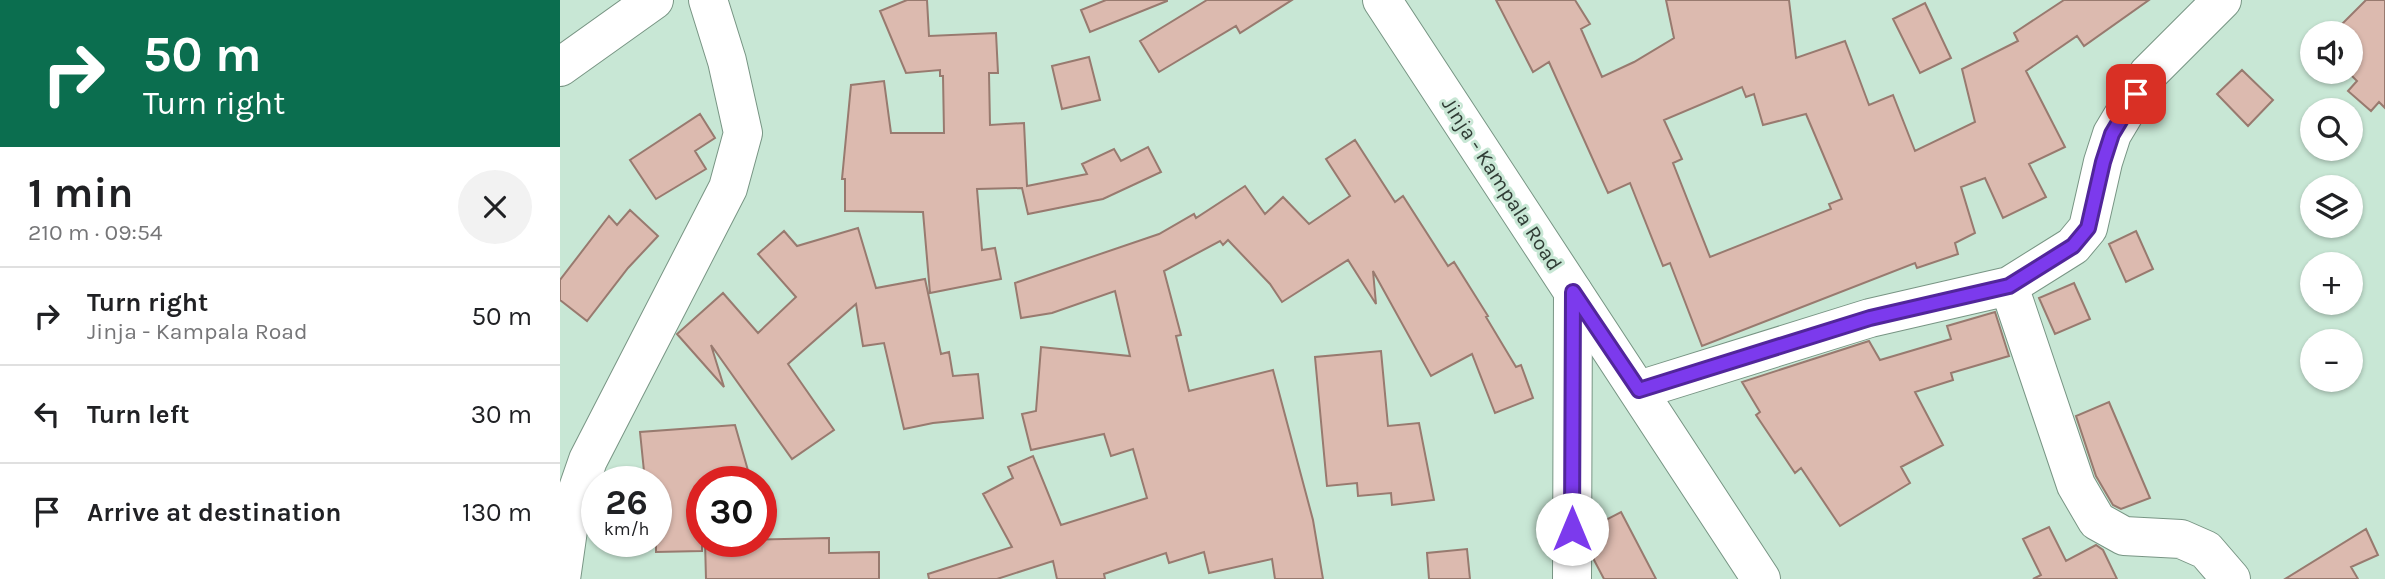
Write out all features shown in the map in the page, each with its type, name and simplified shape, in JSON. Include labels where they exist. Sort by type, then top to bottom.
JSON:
[{"type":"main road","points":[[560,67],[654,0]]},
{"type":"main road","points":[[561,579],[571,509],[588,460],[728,188],[743,133],[727,61],[708,0]]},
{"type":"main road","name":"Jinja - Kampala Road","points":[[1382,0],[1761,579]]},
{"type":"main road","points":[[1639,390],[1870,318],[2009,286],[2073,246],[2088,228],[2112,134],[2148,75],[2222,0]]},
{"type":"main road","points":[[2009,286],[2076,485],[2097,521],[2124,536],[2181,539],[2193,544],[2206,550],[2231,579]]},
{"type":"main road","points":[[1572,579],[1573,292]]},
{"type":"building","points":[[907,0],[927,0],[929,36],[996,33],[998,73],[989,73],[990,125],[1024,123],[1027,186],[1087,174],[1082,164],[1114,149],[1121,161],[1148,147],[1161,172],[1103,199],[1028,214],[1022,188],[977,189],[982,250],[995,248],[1001,279],[930,293],[923,212],[845,211],[845,179],[842,179],[851,85],[884,81],[891,133],[944,133],[943,76],[940,76],[940,70],[906,73],[880,11]]},
{"type":"building","points":[[1106,0],[1167,1],[1090,32],[1081,10]]},
{"type":"building","points":[[1207,0],[1292,0],[1240,33],[1236,26],[1159,72],[1140,41]]},
{"type":"building","points":[[1496,0],[1575,0],[1590,24],[1581,29],[1602,77],[1674,38],[1666,0],[1789,0],[1796,58],[1845,41],[1869,105],[1893,95],[1915,151],[1975,122],[1962,69],[2018,41],[2014,33],[2064,0],[2149,0],[2084,46],[2077,36],[2026,71],[2065,147],[2029,164],[2046,197],[2003,218],[1985,178],[1961,187],[1975,233],[1955,243],[1958,254],[1917,268],[1915,263],[1702,346],[1670,263],[1663,266],[1630,183],[1608,193],[1549,62],[1533,72]],"holes":[[[1742,87],[1746,97],[1754,94],[1763,125],[1806,114],[1842,199],[1829,204],[1831,209],[1710,257],[1673,163],[1682,159],[1664,120]]]},
{"type":"building","points":[[2366,0],[2385,0],[2385,108],[2379,102],[2371,111],[2363,104],[2363,98],[2356,98],[2348,91],[2354,84],[2363,84],[2363,21],[2345,21]]},
{"type":"building","points":[[1925,3],[1951,58],[1920,73],[1893,19]]},
{"type":"building","points":[[1089,57],[1100,100],[1062,109],[1052,66]]},
{"type":"building","points":[[2242,70],[2273,100],[2248,126],[2217,94]]},
{"type":"building","points":[[700,114],[715,138],[695,151],[706,169],[656,199],[630,160]]},
{"type":"building","points":[[1355,140],[1395,202],[1403,196],[1448,266],[1454,262],[1516,367],[1521,365],[1533,398],[1495,413],[1472,354],[1431,376],[1373,271],[1376,304],[1348,260],[1282,302],[1270,284],[1228,240],[1223,245],[1220,241],[1164,271],[1181,335],[1176,336],[1189,391],[1273,370],[1313,520],[1323,579],[1275,579],[1272,559],[1209,573],[1204,552],[1169,563],[1166,553],[1104,574],[1105,579],[1057,579],[1053,561],[997,579],[929,579],[928,574],[1012,547],[983,494],[1013,478],[1008,467],[1033,456],[1061,525],[1147,498],[1133,449],[1111,456],[1104,434],[1031,450],[1022,414],[1036,411],[1041,347],[1130,356],[1115,291],[1052,313],[1021,318],[1015,283],[1159,234],[1194,214],[1196,218],[1245,186],[1265,214],[1283,197],[1309,224],[1350,196],[1326,159]]},
{"type":"building","points":[[630,210],[658,236],[628,268],[587,321],[560,300],[560,280],[609,216],[617,225]]},
{"type":"building","points":[[858,228],[876,288],[925,279],[941,354],[949,352],[953,376],[978,374],[983,418],[904,429],[884,343],[863,346],[856,304],[788,364],[834,430],[792,459],[711,345],[724,387],[677,334],[723,293],[758,333],[796,297],[758,254],[784,231],[797,246]]},
{"type":"building","points":[[2136,231],[2153,269],[2126,282],[2109,244]]},
{"type":"building","points":[[2074,283],[2090,319],[2055,334],[2039,298]]},
{"type":"building","points":[[1995,312],[2009,356],[1951,373],[1953,380],[1915,392],[1943,445],[1901,467],[1910,483],[1840,526],[1801,468],[1795,473],[1756,415],[1760,412],[1742,382],[1869,341],[1880,360],[1951,339],[1947,326]]},
{"type":"building","points":[[1381,351],[1388,426],[1419,423],[1434,500],[1392,505],[1391,493],[1358,496],[1357,483],[1327,486],[1315,357]]},
{"type":"building","points":[[2109,402],[2150,498],[2121,509],[2113,505],[2096,476],[2076,416]]},
{"type":"building","points":[[735,425],[747,466],[686,466],[686,551],[672,552],[672,466],[643,466],[640,432]]},
{"type":"building","points":[[1621,512],[1656,579],[1604,579],[1594,560],[1594,526]]},
{"type":"building","points":[[2049,527],[2066,561],[2096,545],[2103,550],[2117,579],[2033,579],[2041,575],[2023,539]]},
{"type":"building","points":[[2366,529],[2378,555],[2351,567],[2358,579],[2285,579]]},
{"type":"building","points":[[829,538],[829,553],[879,552],[879,579],[706,579],[705,557],[777,557],[777,539]]},
{"type":"building","points":[[1467,549],[1470,579],[1429,579],[1427,553]]},
{"type":"route","points":[[1572,529],[1573,292],[1639,390],[1870,318],[2009,286],[2073,246],[2088,228],[2112,134],[2136,94]]}]
